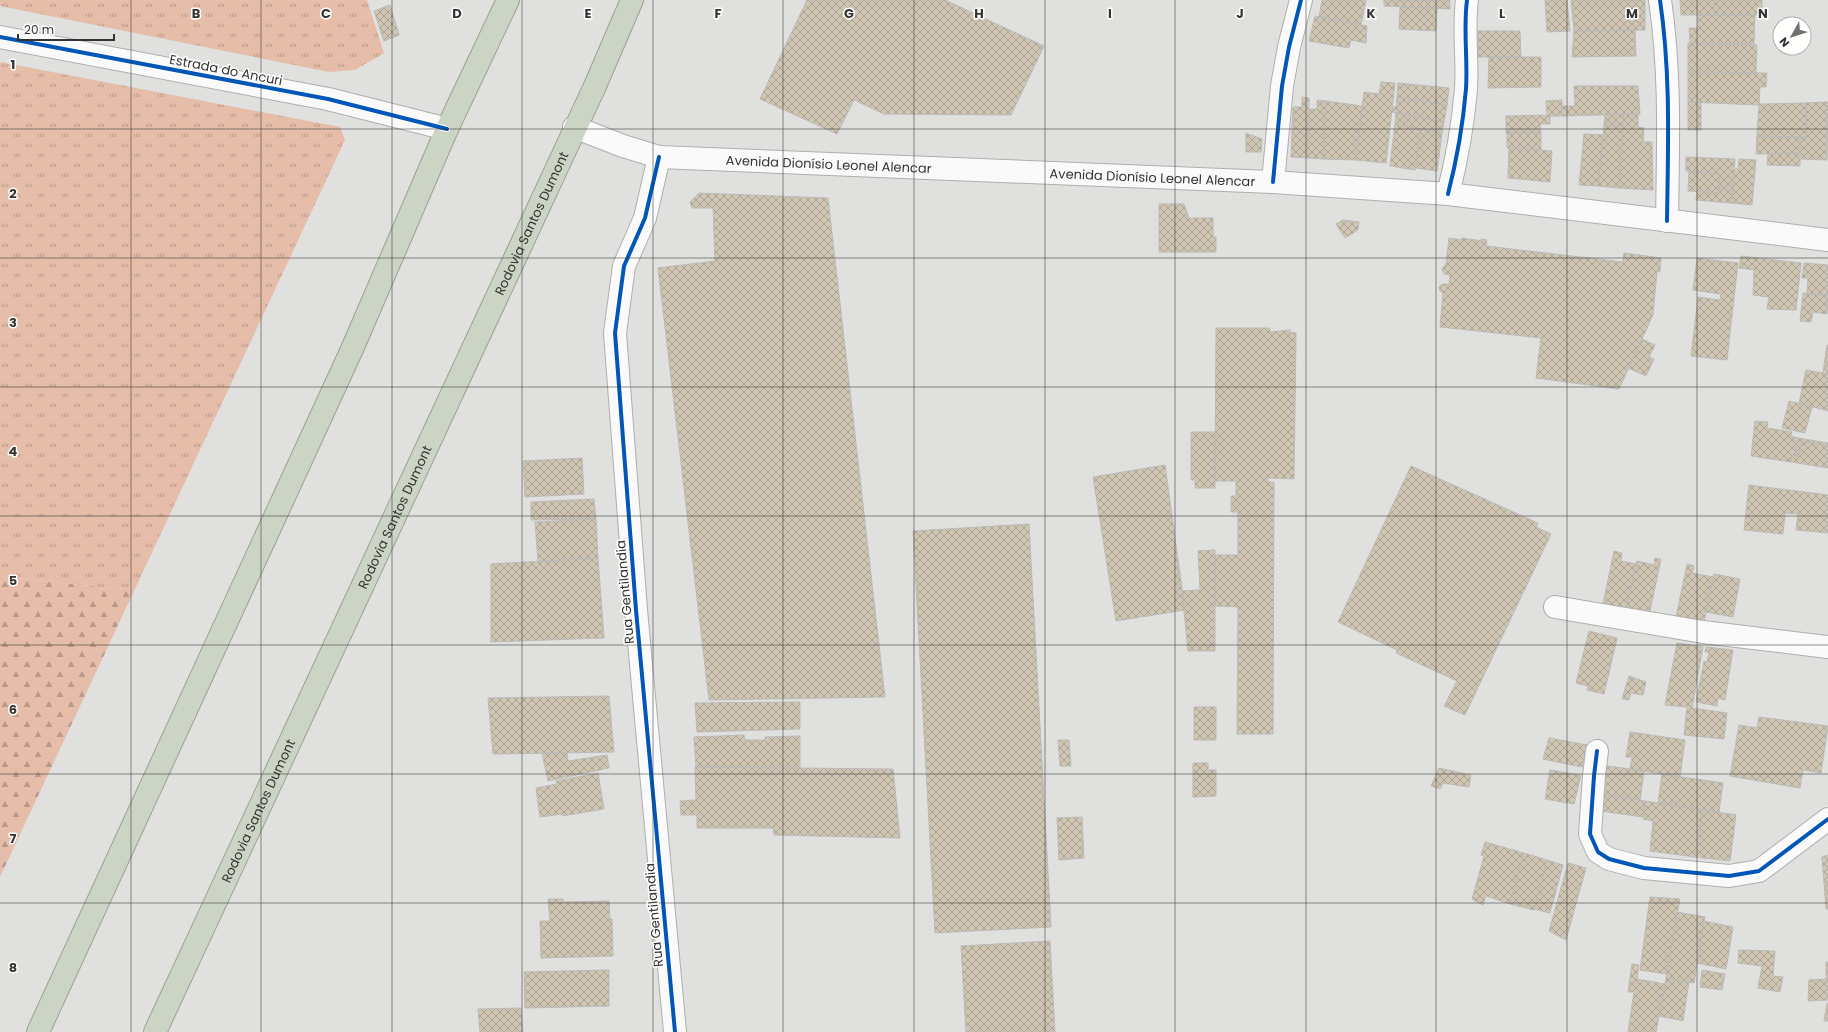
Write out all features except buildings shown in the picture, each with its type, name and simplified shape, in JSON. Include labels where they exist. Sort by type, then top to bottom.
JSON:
[{"type":"highway","points":[[38,1032],[353,347],[447,129],[508,0]]},
{"type":"highway","name":"Rodovia Santos Dumont","points":[[155,1032],[632,0]]},
{"type":"street","points":[[1273,182],[1282,86],[1289,47],[1301,0]]},
{"type":"street","points":[[1448,194],[1457,158],[1466,88],[1464,20],[1467,0]]},
{"type":"street","points":[[1660,0],[1666,45],[1669,122],[1667,221]]},
{"type":"street","name":"Estrada do Ancuri","points":[[0,37],[328,99],[447,129]]},
{"type":"street","name":"Avenida Dionísio Leonel Alencar","points":[[574,128],[623,146],[659,157],[1273,182],[1448,194],[1828,240]]},
{"type":"street","name":"Rua Gentilandia","points":[[659,157],[645,218],[624,266],[615,333],[636,610],[674,1032]]},
{"type":"street","points":[[1555,607],[1704,632],[1828,647]]},
{"type":"street","points":[[1597,751],[1590,834],[1598,852],[1609,859],[1644,868],[1729,876],[1759,871],[1828,819]]},
{"type":"green space","points":[[0,0],[367,0],[384,53],[355,70],[329,72],[0,6]]},
{"type":"green space","points":[[0,62],[340,127],[345,140],[134,591],[0,576]]},
{"type":"green space","points":[[0,576],[134,591],[0,877]]},
{"type":"cycle path","points":[[1273,182],[1282,86],[1289,47],[1301,0]]},
{"type":"cycle path","points":[[1448,194],[1457,155],[1465,102],[1465,22],[1467,0]]},
{"type":"cycle path","points":[[1660,0],[1664,28],[1667,83],[1667,221]]},
{"type":"cycle path","points":[[0,37],[328,99],[447,129]]},
{"type":"cycle path","points":[[659,157],[645,218],[624,266],[615,333],[636,610],[675,1032]]},
{"type":"cycle path","points":[[1597,751],[1590,834],[1598,852],[1609,859],[1644,868],[1729,876],[1759,871],[1828,819]]}]
